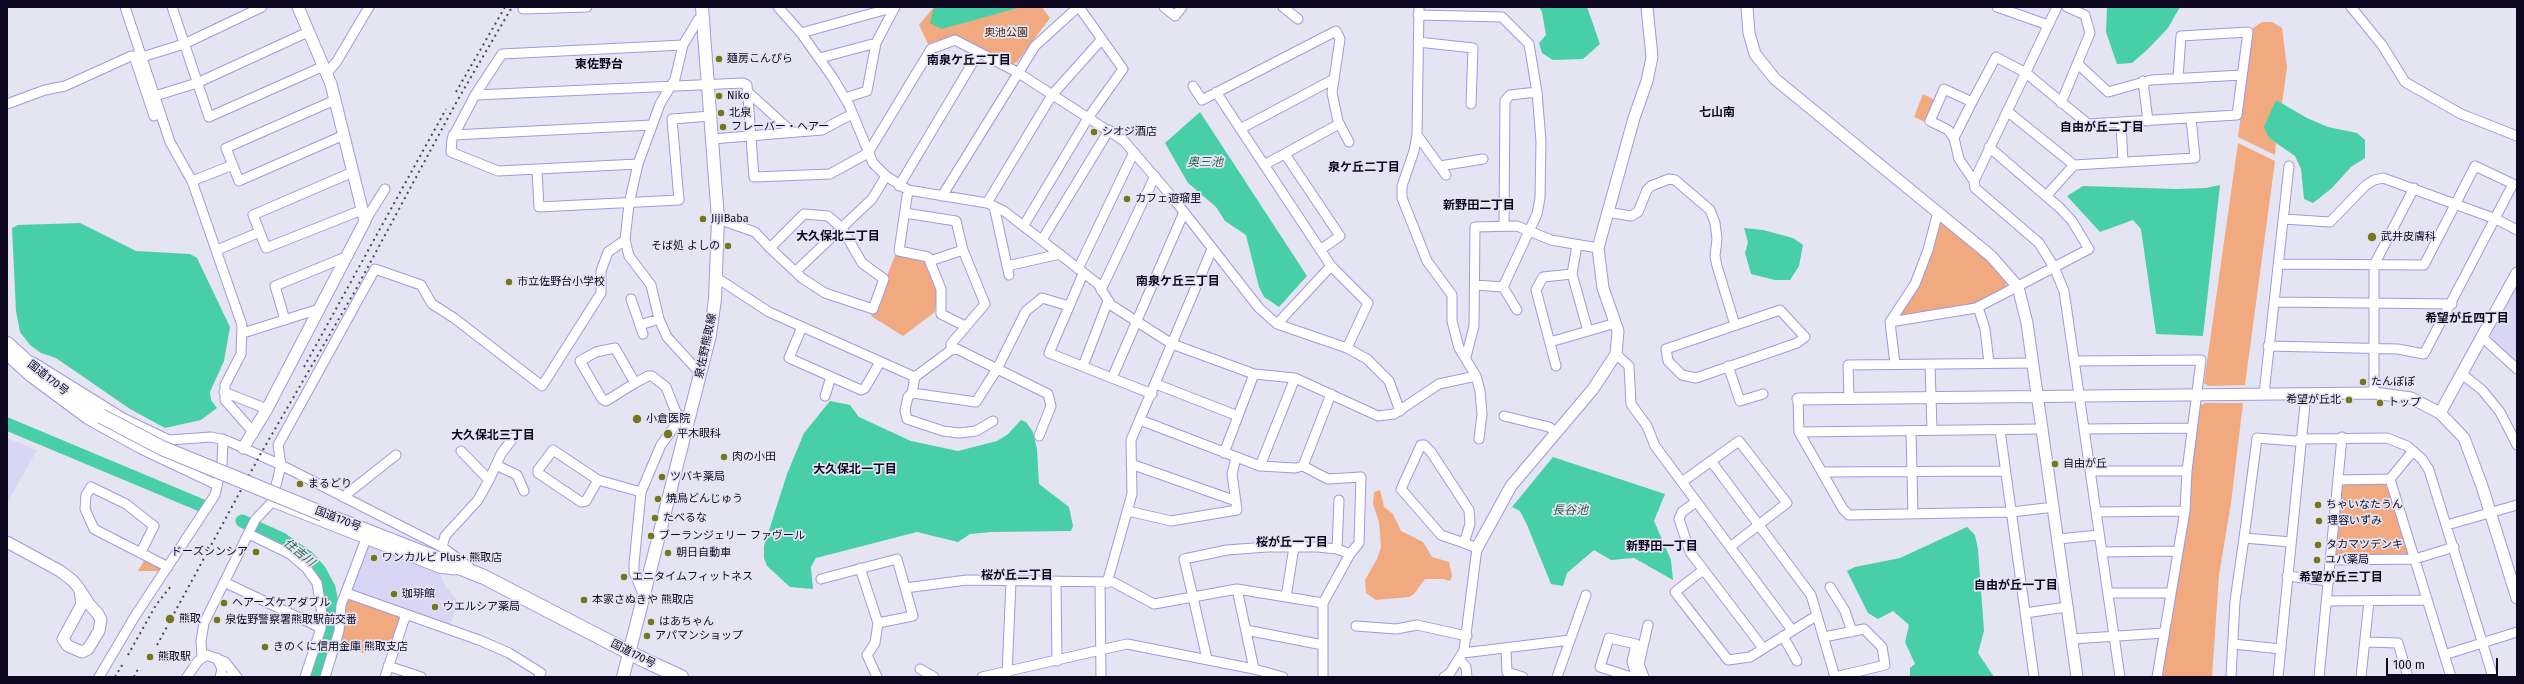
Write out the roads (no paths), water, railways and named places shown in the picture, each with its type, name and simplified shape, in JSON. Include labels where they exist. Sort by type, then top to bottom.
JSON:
[{"type":"highway","name":"国道170号","points":[[9,350],[41,375],[101,416],[162,448],[323,514],[478,574],[681,677]]},
{"type":"main road","name":"泉佐野熊取線","points":[[623,677],[710,335],[717,278],[718,219],[703,11]]},
{"type":"street","points":[[125,7],[154,116]]},
{"type":"street","points":[[172,7],[209,117],[325,69],[337,62],[370,7]]},
{"type":"street","points":[[7,104],[46,90],[65,86],[138,57],[184,44],[262,7]]},
{"type":"street","points":[[298,7],[325,69],[335,100],[365,221]]},
{"type":"street","points":[[523,9],[588,7]]},
{"type":"street","points":[[778,7],[801,33],[820,58],[845,98],[873,163],[886,176],[899,186],[908,190],[990,204],[1024,225],[1060,254],[1101,290],[1111,305],[1172,344],[1254,374],[1295,378],[1378,416],[1389,416],[1400,411],[1439,384],[1476,376]]},
{"type":"street","points":[[801,33],[895,7]]},
{"type":"street","points":[[845,98],[867,91],[876,43],[895,7]]},
{"type":"street","points":[[942,196],[1017,72],[1035,46],[1078,7],[1123,69],[1088,118],[1024,225]]},
{"type":"street","points":[[1164,7],[1175,16],[1182,7]]},
{"type":"street","points":[[1283,7],[1298,19]]},
{"type":"street","points":[[1475,7],[1476,17]]},
{"type":"street","points":[[1444,677],[1450,673],[1462,657],[1467,636],[1473,561],[1477,548],[1511,486],[1593,389],[1616,354],[1618,342],[1616,323],[1603,288],[1598,248],[1634,118],[1647,81],[1652,57],[1647,7]]},
{"type":"street","points":[[1747,7],[1749,33],[1755,54],[1762,65],[1775,78],[1991,256],[2018,287],[2028,323],[2077,677]]},
{"type":"street","points":[[1997,7],[2048,25]]},
{"type":"street","points":[[1974,181],[2057,7]]},
{"type":"street","points":[[2061,103],[2090,33],[2085,15],[2079,9],[2067,7]]},
{"type":"street","points":[[2351,7],[2382,45],[2405,82],[2461,114],[2517,136]]},
{"type":"street","points":[[700,374],[667,337],[659,319],[651,286],[629,256],[625,240],[629,204],[638,164],[652,125],[680,66],[683,45],[703,11]]},
{"type":"street","points":[[1479,440],[1482,414],[1476,376],[1466,357],[1458,348],[1452,321],[1452,295],[1427,261],[1402,198],[1402,186],[1414,150],[1417,135],[1418,11],[1476,17],[1502,17],[1529,44],[1537,92],[1541,141],[1540,198],[1537,214],[1530,231],[1503,287]]},
{"type":"street","points":[[1193,86],[1202,100],[1336,30],[1340,39],[1332,93],[1339,124],[1350,142]]},
{"type":"street","points":[[155,96],[197,83],[308,32]]},
{"type":"street","points":[[1954,138],[1996,57],[2026,73],[2088,124],[2237,115],[2248,32],[2181,36],[2178,78]]},
{"type":"street","points":[[1060,254],[1008,271],[990,204],[1052,95],[1102,39]]},
{"type":"street","points":[[475,95],[671,85],[743,83],[747,85],[748,92],[754,177],[830,174],[868,153],[931,49],[955,40],[1017,72],[1109,130],[1134,152],[1155,176],[1259,308],[1277,324],[1347,348],[1367,359],[1379,369],[1389,382],[1400,411]]},
{"type":"street","points":[[1418,42],[1473,48],[1471,104]]},
{"type":"street","points":[[820,58],[876,43]]},
{"type":"street","points":[[638,164],[498,171],[451,152],[453,134],[475,95],[502,54],[683,45]]},
{"type":"street","points":[[899,186],[979,52]]},
{"type":"street","points":[[138,57],[155,96],[170,142],[192,181],[217,250],[243,333],[242,354],[225,385],[224,392],[225,400],[254,433]]},
{"type":"street","points":[[2078,64],[2108,92],[2143,81],[2242,75]]},
{"type":"street","points":[[1240,129],[1334,79]]},
{"type":"street","points":[[2143,81],[2148,121]]},
{"type":"street","points":[[1972,102],[1944,89],[1930,121],[1948,130],[1954,138],[1959,159],[1974,181],[1975,188],[2039,243],[2054,267],[2064,291],[2120,677]]},
{"type":"street","points":[[748,92],[792,132]]},
{"type":"street","points":[[1216,92],[1331,266],[1368,303],[1347,348]]},
{"type":"street","points":[[1504,225],[1505,101],[1510,95],[1537,92]]},
{"type":"street","points":[[335,100],[226,148],[239,181],[344,135]]},
{"type":"street","points":[[2007,111],[2074,165],[2195,158],[2191,118]]},
{"type":"street","points":[[712,139],[822,130],[852,114]]},
{"type":"street","points":[[537,170],[539,207],[629,204],[679,200],[672,119],[710,116]]},
{"type":"street","points":[[2121,123],[2123,162]]},
{"type":"street","points":[[1264,165],[1339,124]]},
{"type":"street","points":[[453,134],[652,125]]},
{"type":"street","points":[[1042,240],[1109,130]]},
{"type":"street","points":[[1417,135],[1446,175]]},
{"type":"street","points":[[1890,322],[1978,307],[2089,249],[2072,221],[2047,195],[1989,147]]},
{"type":"street","points":[[1134,152],[1080,271],[1069,306],[1049,353],[1152,394]]},
{"type":"street","points":[[1285,154],[1340,236],[1320,250]]},
{"type":"street","points":[[1440,166],[1483,159]]},
{"type":"street","points":[[192,181],[233,165]]},
{"type":"street","points":[[2047,195],[2074,165]]},
{"type":"street","points":[[2264,394],[2268,346],[2280,264],[2289,166]]},
{"type":"street","points":[[2268,346],[2398,349],[2424,354],[2452,304],[2513,184],[2475,166],[2457,205],[2424,265],[2280,264]]},
{"type":"street","points":[[353,172],[253,216],[266,248],[362,210]]},
{"type":"street","points":[[796,271],[872,199],[886,176]]},
{"type":"street","points":[[1101,290],[1155,176]]},
{"type":"street","points":[[2284,219],[2330,222],[2374,180],[2383,178],[2496,219],[2517,230]]},
{"type":"street","points":[[1607,212],[1631,216],[1638,212],[1647,190],[1670,179],[1675,180],[1710,210],[1718,239],[1715,256],[1717,266],[1735,325]]},
{"type":"street","points":[[2374,393],[2374,265],[2414,188]]},
{"type":"street","points":[[243,448],[254,433],[365,221],[385,189]]},
{"type":"street","points":[[908,190],[899,251],[928,257],[941,289],[941,314],[965,326]]},
{"type":"street","points":[[1112,378],[1135,321],[1184,212]]},
{"type":"street","points":[[1895,364],[1890,322],[1915,284],[1928,250],[1938,212]]},
{"type":"street","points":[[905,213],[956,221],[963,250],[985,304],[951,344],[951,350]]},
{"type":"street","points":[[718,219],[755,232],[770,248],[796,271],[825,293],[873,309],[884,279],[862,263],[842,228],[828,216],[804,214],[770,248]]},
{"type":"street","points":[[1466,357],[1474,326],[1475,227],[1504,225],[1517,226],[1551,240],[1598,248]]},
{"type":"street","points":[[217,250],[260,232]]},
{"type":"street","points":[[187,677],[202,657],[202,630],[224,582],[255,520],[272,502],[281,465],[278,445],[375,269],[421,285],[432,304],[454,318],[542,386],[601,293],[601,271],[605,256],[616,244],[625,240]]},
{"type":"street","points":[[1577,245],[1572,274],[1588,331]]},
{"type":"street","points":[[1101,677],[1103,582],[1128,511],[1132,494],[1131,440],[1152,394],[1212,249]]},
{"type":"street","points":[[930,261],[963,250]]},
{"type":"street","points":[[285,320],[275,286],[348,256]]},
{"type":"street","points":[[1277,324],[1331,266]]},
{"type":"street","points":[[2440,414],[2483,338],[2517,273]]},
{"type":"street","points":[[1556,366],[1536,290],[1544,277],[1572,274]]},
{"type":"street","points":[[717,278],[769,312],[915,377]]},
{"type":"street","points":[[1475,285],[1503,287]]},
{"type":"street","points":[[1503,287],[1517,310]]},
{"type":"street","points":[[912,393],[976,402],[997,369],[1026,311],[1042,298],[1069,306]]},
{"type":"street","points":[[631,299],[642,330],[659,319]]},
{"type":"street","points":[[1083,366],[1108,301]]},
{"type":"street","points":[[2275,302],[2452,304]]},
{"type":"street","points":[[1978,307],[1985,329],[1989,364]]},
{"type":"street","points":[[243,333],[319,310]]},
{"type":"street","points":[[1780,310],[1805,337],[1797,343],[1728,366],[1696,378],[1682,376],[1668,361],[1666,349],[1780,310]]},
{"type":"street","points":[[1550,342],[1616,323]]},
{"type":"street","points":[[802,327],[788,358],[861,390],[866,388],[880,362]]},
{"type":"street","points":[[2483,338],[2517,369]]},
{"type":"street","points":[[635,383],[615,348],[596,352],[580,362],[602,399],[606,400],[648,376],[652,376],[663,384],[679,420]]},
{"type":"street","points":[[993,421],[976,431],[959,433],[944,431],[907,419],[905,410],[908,397],[912,393],[915,377],[951,350],[957,349],[1048,394],[1051,406],[1039,436]]},
{"type":"street","points":[[9,350],[123,418],[170,440],[197,437],[223,439],[281,465],[442,547],[478,574]]},
{"type":"street","points":[[9,350],[29,376],[87,419],[135,446],[217,485]]},
{"type":"street","points":[[1616,354],[1629,366],[1631,404],[1647,426],[1654,446],[1792,630]]},
{"type":"street","points":[[2075,361],[2201,360],[2187,471],[2185,511],[2156,677]]},
{"type":"street","points":[[1849,398],[1848,365],[2034,363]]},
{"type":"street","points":[[1930,364],[1932,430]]},
{"type":"street","points":[[1728,366],[1740,401],[1763,394]]},
{"type":"street","points":[[1224,453],[1254,374]]},
{"type":"street","points":[[2462,374],[2482,390],[2500,412],[2517,445]]},
{"type":"street","points":[[825,396],[831,377]]},
{"type":"street","points":[[1260,466],[1295,378]]},
{"type":"street","points":[[1156,384],[1238,416]]},
{"type":"street","points":[[224,392],[267,409]]},
{"type":"street","points":[[2054,507],[2012,512],[1849,515],[1843,509],[1799,432],[1798,399],[2374,393],[2411,398],[2440,414],[2464,438],[2471,453],[2517,598]]},
{"type":"street","points":[[1303,466],[1331,394]]},
{"type":"street","points":[[2278,677],[2306,394]]},
{"type":"street","points":[[643,594],[634,572],[641,492],[661,445],[685,413],[691,410]]},
{"type":"street","points":[[1504,416],[1549,426],[1557,433]]},
{"type":"street","points":[[1140,420],[1260,466],[1274,468],[1303,466],[1328,479],[1361,477],[1359,543],[1350,554],[1323,603],[1323,677]]},
{"type":"street","points":[[2085,429],[2192,428]]},
{"type":"street","points":[[1799,432],[2043,429]]},
{"type":"street","points":[[2000,430],[2004,471],[2012,512],[2034,677]]},
{"type":"street","points":[[1910,431],[1913,514]]},
{"type":"street","points":[[2319,677],[2328,601],[2342,437]]},
{"type":"street","points":[[2231,677],[2235,601],[2257,438],[2294,441],[2302,439],[2342,437],[2387,438],[2413,451],[2422,458],[2429,470],[2494,677]]},
{"type":"street","points":[[442,547],[445,536],[478,500],[496,465],[513,438]]},
{"type":"street","points":[[99,677],[135,616],[215,495],[223,439]]},
{"type":"street","points":[[1682,482],[1739,441],[1787,503],[1730,547]]},
{"type":"street","points":[[1464,543],[1470,524],[1469,510],[1431,452],[1424,444],[1421,445],[1400,489],[1441,535],[1477,548]]},
{"type":"street","points":[[598,480],[586,501],[581,502],[538,473],[538,470],[553,450],[598,480],[641,492]]},
{"type":"street","points":[[461,451],[489,480]]},
{"type":"street","points":[[2339,480],[2390,479],[2413,451]]},
{"type":"street","points":[[343,497],[396,455]]},
{"type":"street","points":[[1128,511],[1171,521],[1237,510],[1232,474],[1236,458]]},
{"type":"street","points":[[1711,461],[1811,595],[1835,677],[1885,665],[1882,647],[1864,629],[1824,637]]},
{"type":"street","points":[[1131,464],[1236,501]]},
{"type":"street","points":[[496,465],[517,475],[524,491]]},
{"type":"street","points":[[1822,472],[2004,471]]},
{"type":"street","points":[[2090,471],[2187,471]]},
{"type":"street","points":[[2390,479],[2451,677]]},
{"type":"street","points":[[141,552],[154,526],[126,504],[91,487],[86,495],[85,509],[94,529],[168,567]]},
{"type":"street","points":[[1337,549],[1339,500]]},
{"type":"street","points":[[272,502],[439,568],[478,574]]},
{"type":"street","points":[[1696,502],[1682,512],[1679,519],[1690,552],[1763,648]]},
{"type":"street","points":[[2447,525],[2517,505]]},
{"type":"street","points":[[2097,512],[2185,511]]},
{"type":"street","points":[[249,534],[272,543],[290,554],[307,569],[316,583],[320,598],[321,628],[306,677]]},
{"type":"street","points":[[2058,539],[2100,535]]},
{"type":"street","points":[[2244,538],[2291,542]]},
{"type":"street","points":[[325,677],[336,644],[341,605],[366,539]]},
{"type":"street","points":[[7,542],[60,571],[72,580],[80,591],[101,620],[100,631],[88,649],[82,652],[68,646],[63,639],[82,604],[80,591]]},
{"type":"street","points":[[1207,659],[1184,559],[1227,550],[1294,547],[1337,549],[1350,554]]},
{"type":"street","points":[[1286,597],[1294,547]]},
{"type":"street","points":[[2331,560],[2415,559],[2454,547]]},
{"type":"street","points":[[2102,552],[2178,552]]},
{"type":"street","points":[[821,579],[897,559],[913,616],[878,623]]},
{"type":"street","points":[[860,568],[878,623],[875,643],[867,654],[877,677]]},
{"type":"street","points":[[1703,570],[1675,592],[1728,660],[1750,656],[1816,616]]},
{"type":"street","points":[[2287,576],[2329,581]]},
{"type":"street","points":[[905,588],[967,580],[1113,582],[1154,604],[1237,589],[1323,603]]},
{"type":"street","points":[[1007,674],[1011,581]]},
{"type":"street","points":[[1056,581],[1056,661]]},
{"type":"street","points":[[224,582],[321,628]]},
{"type":"street","points":[[1830,587],[1845,611],[1852,632]]},
{"type":"street","points":[[1237,589],[1254,669]]},
{"type":"street","points":[[346,593],[509,652],[541,673],[539,677]]},
{"type":"street","points":[[2108,594],[2171,593]]},
{"type":"street","points":[[1557,677],[1586,595]]},
{"type":"street","points":[[2328,601],[2427,600]]},
{"type":"street","points":[[2361,677],[2369,601]]},
{"type":"street","points":[[2025,613],[2067,607]]},
{"type":"street","points":[[384,677],[406,614]]},
{"type":"street","points":[[1356,626],[1396,629],[1417,625],[1467,636]]},
{"type":"street","points":[[1644,677],[1639,664],[1648,625]]},
{"type":"street","points":[[1246,630],[1323,645]]},
{"type":"street","points":[[2444,655],[2517,632]]},
{"type":"street","points":[[2072,639],[2114,635],[2164,633]]},
{"type":"street","points":[[1783,636],[1797,660]]},
{"type":"street","points":[[1631,677],[1600,667],[1608,638],[1636,644],[1632,662],[1637,677]]},
{"type":"street","points":[[1462,657],[1506,648],[1570,640]]},
{"type":"street","points":[[2365,642],[2398,643],[2408,677]]},
{"type":"street","points":[[982,677],[1007,674],[1102,649],[1128,644],[1254,669],[1283,677]]},
{"type":"street","points":[[2233,644],[2281,649]]},
{"type":"street","points":[[1506,648],[1507,672],[1523,677]]},
{"type":"street","points":[[202,657],[212,656],[217,658],[230,666],[237,677]]},
{"type":"street","points":[[1462,657],[1466,668],[1467,677]]},
{"type":"street","points":[[217,658],[222,669],[220,677]]},
{"type":"street","points":[[388,666],[421,677]]},
{"type":"street","points":[[920,669],[934,677]]},
{"type":"street","points":[[227,677],[233,677]]},
{"type":"water","points":[[936,7],[1021,7],[942,29],[930,23],[933,10]]},
{"type":"water","points":[[1539,7],[1587,7],[1600,44],[1583,59],[1553,60],[1542,53],[1539,43],[1546,35],[1542,12]]},
{"type":"water","points":[[2107,7],[2180,7],[2168,28],[2147,50],[2132,63],[2117,64],[2106,32]]},
{"type":"water","points":[[2276,100],[2307,118],[2328,127],[2357,133],[2365,140],[2365,158],[2351,167],[2332,188],[2313,203],[2304,199],[2301,169],[2295,156],[2269,138],[2264,127]]},
{"type":"water","name":"奥三池","points":[[1200,112],[1307,276],[1279,307],[1264,297],[1259,287],[1246,235],[1225,221],[1216,207],[1188,183],[1165,143]]},
{"type":"water","points":[[2220,185],[2203,336],[2156,334],[2141,229],[2133,220],[2100,232],[2067,196],[2083,186],[2176,189],[2206,188]]},
{"type":"water","points":[[80,223],[136,251],[190,254],[197,258],[230,327],[224,361],[210,392],[211,400],[217,408],[201,420],[165,428],[130,409],[56,358],[41,353],[30,345],[20,332],[16,311],[12,228],[18,225]]},
{"type":"water","points":[[1744,228],[1763,230],[1793,238],[1803,245],[1799,266],[1790,280],[1775,280],[1751,274],[1745,253],[1748,242]]},
{"type":"water","points":[[830,401],[850,405],[859,417],[911,441],[958,451],[997,441],[1008,434],[1021,420],[1026,422],[1033,432],[1037,449],[1039,484],[1069,507],[1073,526],[1071,531],[992,532],[970,534],[958,542],[917,532],[816,558],[811,567],[813,589],[790,587],[767,566],[764,558],[764,546],[787,474],[804,433]]},
{"type":"water","name":"長谷池","points":[[1553,457],[1665,494],[1654,521],[1671,560],[1673,580],[1634,558],[1611,560],[1594,550],[1567,573],[1563,586],[1551,584],[1520,511],[1512,507]]},
{"type":"water","points":[[1967,527],[1975,535],[1978,549],[1984,631],[1978,653],[1994,677],[1910,677],[1910,668],[1915,664],[1905,642],[1909,625],[1893,611],[1878,619],[1868,613],[1847,571],[1855,567],[1900,558]]},
{"type":"waterway","name":"住吉川","points":[[7,424],[203,506]]},
{"type":"waterway","name":"住吉川","points":[[242,521],[282,539],[308,557],[320,571],[329,588],[332,603],[331,624],[315,677]]},
{"type":"railway","points":[[456,92],[505,7]]},
{"type":"railway","points":[[157,645],[260,455],[355,291],[457,101],[512,7]]},
{"type":"railway","points":[[304,367],[446,109]]},
{"type":"railway","points":[[128,655],[156,605],[171,586]]},
{"type":"railway","points":[[115,677],[124,662]]},
{"type":"railway","points":[[134,677],[138,669]]},
{"type":"place","name":"麺房こんぴら","points":[[719,59]]},
{"type":"place","name":"Niko","points":[[719,96]]},
{"type":"place","name":"北泉","points":[[721,113]]},
{"type":"place","name":"フレーバー・ヘアー","points":[[723,127]]},
{"type":"place","name":"シオジ酒店","points":[[1094,132]]},
{"type":"place","name":"カフェ遊瑠里","points":[[1127,199]]},
{"type":"place","name":"JijiBaba","points":[[703,219]]},
{"type":"place","name":"武井皮膚科","points":[[2372,237]]},
{"type":"place","name":"そば処 よしの","points":[[728,246]]},
{"type":"place","name":"市立佐野台小学校","points":[[509,282]]},
{"type":"place","name":"たんぽぽ","points":[[2363,382]]},
{"type":"place","name":"希望が丘北","points":[[2349,400]]},
{"type":"place","name":"トップ","points":[[2380,403]]},
{"type":"place","name":"小倉医院","points":[[637,419]]},
{"type":"place","name":"平木眼科","points":[[668,434]]},
{"type":"place","name":"肉の小田","points":[[724,457]]},
{"type":"place","name":"自由が丘","points":[[2055,464]]},
{"type":"place","name":"ツバキ薬局","points":[[662,477]]},
{"type":"place","name":"まるどり","points":[[300,484]]},
{"type":"place","name":"焼鳥どんじゅう","points":[[658,499]]},
{"type":"place","name":"ちゃいなたうん","points":[[2318,505]]},
{"type":"place","name":"たべるな","points":[[655,518]]},
{"type":"place","name":"理容いずみ","points":[[2319,521]]},
{"type":"place","name":"ブーランジェリー ファヴール","points":[[651,536]]},
{"type":"place","name":"タカマツデンキ","points":[[2318,545]]},
{"type":"place","name":"ドーズシンシア","points":[[256,552]]},
{"type":"place","name":"朝日自動車","points":[[668,553]]},
{"type":"place","name":"ワンカルビ Plus+ 熊取店","points":[[374,558]]},
{"type":"place","name":"ユバ薬局","points":[[2317,560]]},
{"type":"place","name":"エニタイムフィットネス","points":[[624,577]]},
{"type":"place","name":"珈琲館","points":[[394,594]]},
{"type":"place","name":"本家さぬきや 熊取店","points":[[584,600]]},
{"type":"place","name":"ヘアーズケアダブル","points":[[224,603]]},
{"type":"place","name":"ウエルシア薬局","points":[[435,607]]},
{"type":"place","name":"熊取","points":[[170,619]]},
{"type":"place","name":"泉佐野警察署熊取駅前交番","points":[[217,620]]},
{"type":"place","name":"はあちゃん","points":[[651,622]]},
{"type":"place","name":"アパマンショップ","points":[[647,636]]},
{"type":"place","name":"きのくに信用金庫 熊取支店","points":[[265,647]]},
{"type":"place","name":"熊取駅","points":[[150,657]]},
{"type":"district","name":"南泉ケ丘二丁目","points":[[969,61]]},
{"type":"district","name":"東佐野台","points":[[599,65]]},
{"type":"district","name":"七山南","points":[[1717,113]]},
{"type":"district","name":"自由が丘二丁目","points":[[2102,128]]},
{"type":"district","name":"泉ケ丘二丁目","points":[[1364,168]]},
{"type":"district","name":"新野田二丁目","points":[[1479,206]]},
{"type":"district","name":"大久保北二丁目","points":[[838,237]]},
{"type":"district","name":"南泉ケ丘三丁目","points":[[1178,282]]},
{"type":"district","name":"希望が丘四丁目","points":[[2467,319]]},
{"type":"district","name":"大久保北三丁目","points":[[493,436]]},
{"type":"district","name":"大久保北一丁目","points":[[855,470]]},
{"type":"district","name":"桜が丘一丁目","points":[[1292,543]]},
{"type":"district","name":"新野田一丁目","points":[[1662,547]]},
{"type":"district","name":"桜が丘二丁目","points":[[1017,576]]},
{"type":"district","name":"希望が丘三丁目","points":[[2341,578]]},
{"type":"district","name":"自由が丘一丁目","points":[[2016,586]]},
{"type":"park label","name":"奥池公園","points":[[1006,33]]}]
